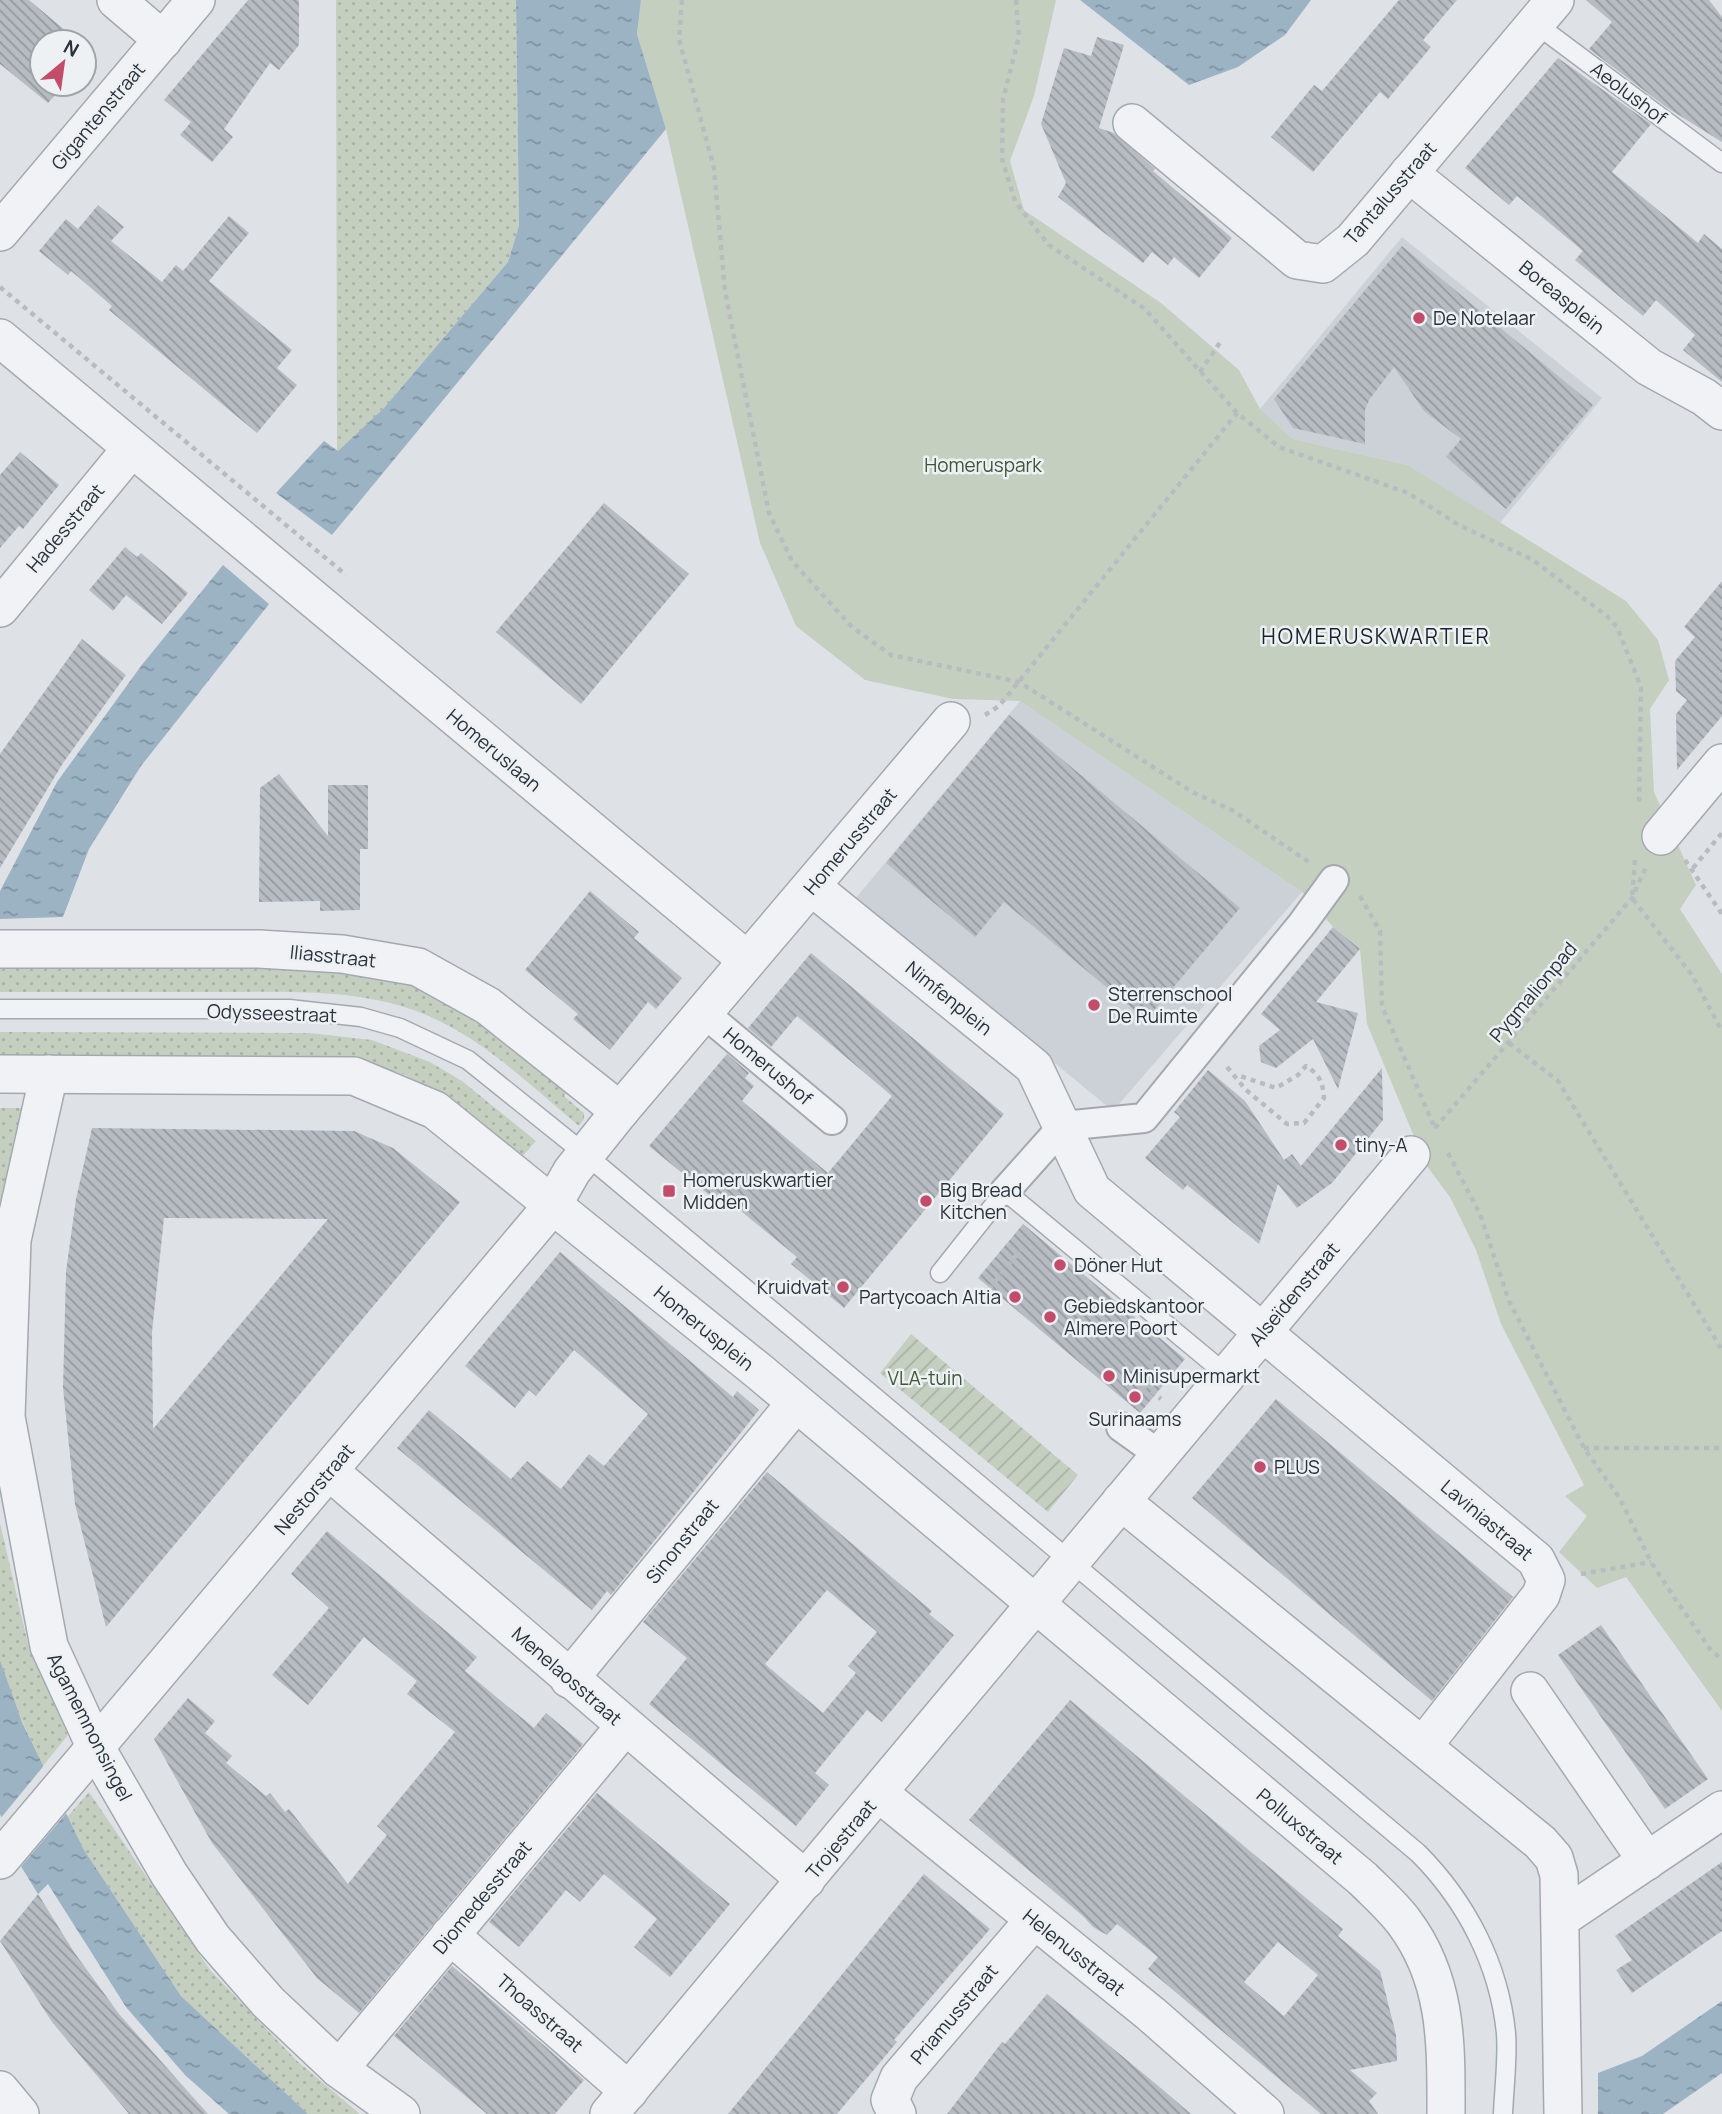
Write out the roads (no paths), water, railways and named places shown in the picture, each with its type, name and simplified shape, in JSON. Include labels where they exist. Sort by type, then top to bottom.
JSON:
[{"type":"street","points":[[116,0],[163,40]]},
{"type":"street","name":"Gigantenstraat","points":[[0,232],[196,0]]},
{"type":"street","name":"Tantalusstraat","points":[[1132,123],[1297,260],[1323,264],[1353,240],[1546,12]]},
{"type":"street","name":"Boreasplein","points":[[1409,173],[1649,368],[1704,397],[1722,411]]},
{"type":"street","name":"Homeruslaan","points":[[0,338],[747,960]]},
{"type":"street","name":"Hadesstraat","points":[[0,608],[131,449]]},
{"type":"street","name":"Homerusstraat","points":[[747,960],[951,721]]},
{"type":"street","points":[[1644,837],[1722,763]]},
{"type":"street","points":[[1005,1191],[1063,1126],[1144,1118],[1334,880]]},
{"type":"street","name":"Nimfenplein","points":[[812,887],[1034,1067],[1092,1190],[1262,1333]]},
{"type":"street","name":"Iliasstraat","points":[[0,949],[259,949],[342,954],[418,967],[488,1006],[620,1111]]},
{"type":"street","points":[[552,1206],[586,1154],[620,1111],[747,960]]},
{"type":"street","name":"Homerushof","points":[[704,1013],[832,1119]]},
{"type":"street","points":[[0,1074],[49,1074]]},
{"type":"street","name":"Homerusplein","points":[[49,1074],[354,1076],[435,1110],[795,1404],[1037,1607]]},
{"type":"street","name":"Agamemnonsingel","points":[[49,1074],[12,1240],[6,1418],[49,1646],[86,1760],[213,1939],[268,2002],[339,2069],[401,2114]]},
{"type":"street","name":"Alseïdenstraat","points":[[1071,1564],[1411,1155]]},
{"type":"street","name":"Nestorstraat","points":[[3,1857],[552,1206]]},
{"type":"street","name":"Laviniastraat","points":[[1262,1333],[1509,1536],[1536,1560],[1546,1580],[1530,1613],[1423,1746]]},
{"type":"street","name":"Sinonstraat","points":[[569,1679],[795,1404]]},
{"type":"street","points":[[1121,1427],[1160,1455]]},
{"type":"street","name":"Menelaosstraat","points":[[329,1471],[806,1880]]},
{"type":"street","points":[[1121,1501],[1540,1842],[1554,1858],[1559,1875],[1562,1918],[1563,2114]]},
{"type":"street","name":"Trojestraat","points":[[619,2102],[1071,1564]]},
{"type":"street","name":"Polluxstraat","points":[[1037,1607],[1363,1878],[1405,1923],[1431,1972],[1446,2027],[1446,2114]]},
{"type":"street","points":[[1530,1691],[1647,1861]]},
{"type":"street","name":"Diomedesstraat","points":[[339,2069],[625,1726]]},
{"type":"street","name":"Helenusstraat","points":[[880,1794],[1151,2014],[1265,2114]]},
{"type":"street","points":[[1562,1918],[1722,1810]]},
{"type":"street","name":"Priamusstraat","points":[[897,2114],[890,2100],[898,2078],[1034,1920]]},
{"type":"street","name":"Thoasstraat","points":[[450,1935],[619,2102]]},
{"type":"street","points":[[0,2090],[20,2114]]},
{"type":"lane","name":"Aeolushof","points":[[1546,12],[1722,163]]},
{"type":"lane","name":"Odysseestraat","points":[[0,1009],[289,1009],[361,1017],[400,1028],[468,1060],[586,1154],[1418,1853],[1444,1880],[1476,1931],[1498,1996],[1506,2034],[1503,2114]]},
{"type":"lane","points":[[940,1273],[1005,1191],[1227,1375]]},
{"type":"water","points":[[516,0],[641,0],[637,34],[666,129],[332,535],[276,493],[324,441],[338,451],[384,408],[508,262],[519,226]]},
{"type":"water","points":[[1080,0],[1311,0],[1285,35],[1238,67],[1189,85]]},
{"type":"water","points":[[223,565],[269,604],[141,766],[89,849],[63,917],[0,919],[0,891],[57,782],[141,666]]},
{"type":"water","points":[[0,1660],[22,1722],[84,1850],[181,1996],[308,2114],[229,2114],[185,2075],[126,2007],[48,1884],[38,1894],[22,1868],[0,1814]]},
{"type":"water","points":[[1722,2001],[1722,2073],[1663,2114],[1598,2114],[1598,2073],[1642,2056]]},
{"type":"place","name":"De Notelaar","points":[[1419,318]]},
{"type":"place","name":"Sterrenschool De Ruimte","points":[[1094,1005]]},
{"type":"place","name":"tiny-A","points":[[1341,1145]]},
{"type":"place","name":"Homeruskwartier Midden","points":[[669,1191]]},
{"type":"place","name":"Big Bread Kitchen","points":[[926,1201]]},
{"type":"place","name":"Döner Hut","points":[[1060,1265]]},
{"type":"place","name":"Kruidvat","points":[[843,1287]]},
{"type":"place","name":"Partycoach Altia","points":[[1015,1297]]},
{"type":"place","name":"Gebiedskantoor Almere Poort","points":[[1050,1317]]},
{"type":"place","name":"Minisupermarkt","points":[[1109,1376]]},
{"type":"place","name":"Surinaams","points":[[1135,1397]]},
{"type":"place","name":"PLUS","points":[[1260,1467]]},
{"type":"district","name":"HOMERUSKWARTIER","points":[[1376,636]]},
{"type":"park label","name":"Homeruspark","points":[[983,465]]},
{"type":"park label","name":"VLA-tuin","points":[[925,1378]]}]
